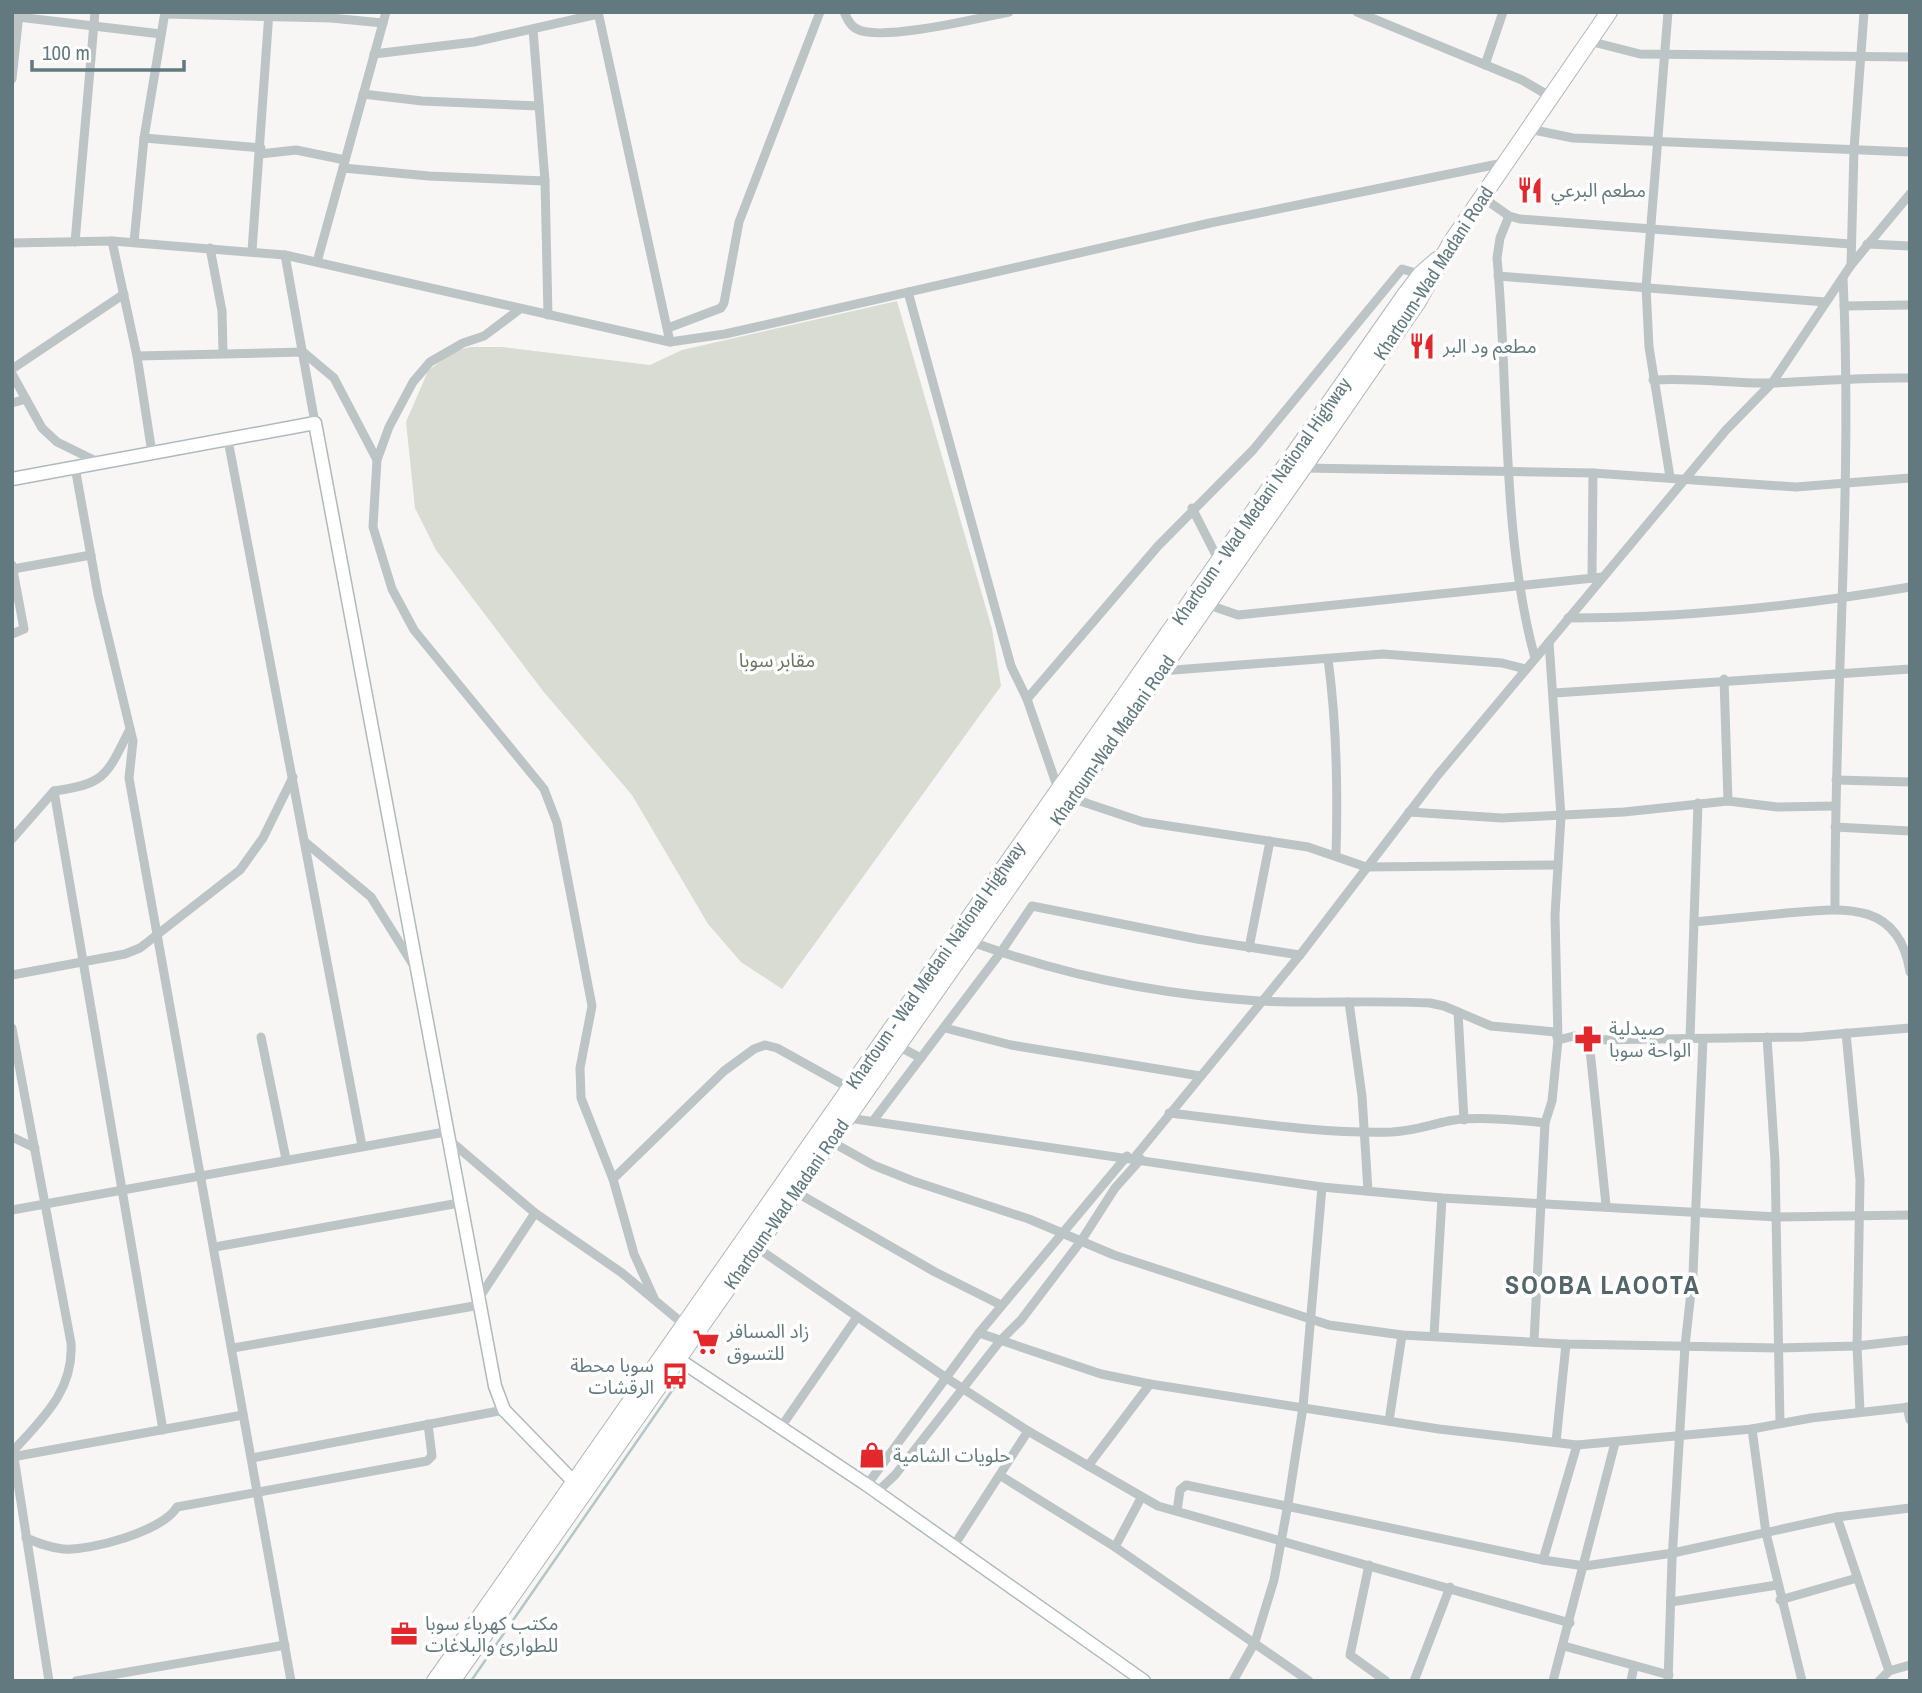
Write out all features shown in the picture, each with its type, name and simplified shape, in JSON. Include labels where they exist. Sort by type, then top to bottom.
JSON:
[{"type":"highway","name":"Khartoum-Wad Madani Road","points":[[1442,256],[1609,12]]},
{"type":"highway","name":"Khartoum - Wad Medani National Highway","points":[[435,1681],[574,1482],[689,1328],[849,1088],[1064,794],[1219,561],[1442,256]]},
{"type":"highway","name":"Khartoum-Wad Madani Road","points":[[689,1328],[756,1247],[972,942],[1064,794],[1161,671],[1205,604],[1303,468],[1425,278]]},
{"type":"highway","name":"Khartoum - Wad Medani National Highway","points":[[452,1681],[671,1353]]},
{"type":"street","points":[[75,242],[95,12]]},
{"type":"street","points":[[317,262],[386,12]]},
{"type":"street","points":[[668,328],[720,308],[724,303],[739,222],[820,12]]},
{"type":"street","points":[[844,12],[858,30],[870,33],[924,28],[1009,12]]},
{"type":"street","points":[[1357,12],[1522,80],[1551,97]]},
{"type":"street","points":[[1485,65],[1503,12]]},
{"type":"street","points":[[1668,12],[1655,140],[1646,287],[1653,380],[1670,477]]},
{"type":"street","points":[[1851,265],[1854,149],[1864,12]]},
{"type":"street","points":[[134,242],[144,138],[165,13],[270,14],[383,23]]},
{"type":"street","points":[[374,54],[474,42],[598,13],[670,342]]},
{"type":"street","points":[[252,251],[270,14]]},
{"type":"street","points":[[12,79],[19,15],[161,34]]},
{"type":"street","points":[[533,29],[545,181],[548,315]]},
{"type":"street","points":[[1589,41],[1632,52],[1662,54],[1910,57]]},
{"type":"street","points":[[363,94],[422,101],[539,106]]},
{"type":"street","points":[[1529,129],[1573,138],[1910,152]]},
{"type":"street","points":[[144,138],[261,151],[296,150],[344,164],[441,177],[545,181]]},
{"type":"street","points":[[12,243],[112,241],[285,255],[670,342],[725,334],[1210,223],[1505,163]]},
{"type":"street","points":[[872,1488],[945,1377],[1001,1305],[1063,1233],[1134,1158],[1300,955],[1366,866],[1525,669],[1685,479],[1772,383],[1851,265],[1910,194]]},
{"type":"street","points":[[1482,197],[1509,216],[1592,226],[1850,244]]},
{"type":"street","points":[[1509,216],[1497,247],[1510,471],[1521,587],[1535,658]]},
{"type":"street","points":[[112,241],[137,356],[152,453]]},
{"type":"street","points":[[1867,244],[1910,246]]},
{"type":"street","points":[[209,248],[222,312],[223,353]]},
{"type":"street","points":[[285,255],[458,1203],[480,1301],[492,1375],[504,1410],[550,1461],[574,1482]]},
{"type":"street","points":[[1027,699],[1192,508],[1253,450],[1402,269],[1425,278]]},
{"type":"street","points":[[1499,276],[1825,302]]},
{"type":"street","points":[[1835,909],[1838,672],[1845,485],[1843,278]]},
{"type":"street","points":[[908,292],[1011,666],[1027,699],[1064,794],[1143,821],[1270,841],[1336,855],[1366,866],[1556,865]]},
{"type":"street","points":[[100,463],[57,442],[42,428],[12,371],[124,294]]},
{"type":"street","points":[[1844,306],[1910,305]]},
{"type":"street","points":[[520,309],[484,336],[463,343],[430,362],[413,382],[389,428],[377,460],[373,527],[392,589],[414,630],[544,789],[557,823],[592,1006],[579,1084],[585,1109],[613,1179],[634,1254],[654,1298]]},
{"type":"street","points":[[137,356],[303,352],[334,378],[377,460]]},
{"type":"street","points":[[1653,380],[1689,378],[1772,383],[1845,377],[1910,378]]},
{"type":"street","points":[[12,403],[26,399]]},
{"type":"street","points":[[12,479],[315,423]]},
{"type":"street","points":[[228,440],[362,1146]]},
{"type":"street","points":[[75,467],[91,555],[130,729],[134,754],[129,778],[159,932],[291,1681]]},
{"type":"street","points":[[1303,468],[1670,477],[1796,487],[1910,478]]},
{"type":"street","points":[[1592,474],[1592,578]]},
{"type":"street","points":[[1192,508],[1219,561]]},
{"type":"street","points":[[12,634],[24,629],[13,567],[91,555]]},
{"type":"street","points":[[1205,604],[1238,615],[1603,577]]},
{"type":"street","points":[[1568,618],[1621,618],[1842,598],[1910,587]]},
{"type":"street","points":[[1534,1342],[1545,1123],[1552,1101],[1558,1040],[1556,865],[1561,816],[1555,693],[1549,642]]},
{"type":"street","points":[[1161,671],[1328,659],[1354,654],[1502,663],[1525,669]]},
{"type":"street","points":[[1328,659],[1339,776],[1336,855]]},
{"type":"street","points":[[1555,693],[1724,679],[1910,669]]},
{"type":"street","points":[[1724,679],[1728,801]]},
{"type":"street","points":[[12,839],[54,791],[84,787],[107,774],[130,729]]},
{"type":"street","points":[[12,975],[133,951],[240,870],[263,838],[293,778]]},
{"type":"street","points":[[1836,780],[1910,782]]},
{"type":"street","points":[[54,791],[163,1430]]},
{"type":"street","points":[[1409,812],[1502,818],[1561,816],[1728,801],[1777,807],[1835,806]]},
{"type":"street","points":[[1690,1039],[1698,803]]},
{"type":"street","points":[[1835,827],[1910,831]]},
{"type":"street","points":[[1249,948],[1270,841]]},
{"type":"street","points":[[305,842],[371,897],[415,967]]},
{"type":"street","points":[[873,1121],[945,1028],[1032,906],[1249,948],[1300,955]]},
{"type":"street","points":[[1694,922],[1835,909],[1861,911],[1885,922],[1901,939],[1910,972]]},
{"type":"street","points":[[972,942],[1001,952],[1147,987],[1263,1001],[1430,1003],[1490,1026],[1555,1032],[1558,1040]]},
{"type":"street","points":[[1349,1002],[1368,1191]]},
{"type":"street","points":[[1458,1012],[1464,1120]]},
{"type":"street","points":[[12,1028],[72,1363],[64,1388],[51,1410],[13,1454],[49,1681]]},
{"type":"street","points":[[945,1028],[1011,1045],[1200,1076]]},
{"type":"street","points":[[1558,1040],[1574,1036],[1589,1040],[1767,1038],[1910,1028]]},
{"type":"street","points":[[1846,1033],[1860,1217],[1857,1346],[1860,1412]]},
{"type":"street","points":[[261,1037],[286,1159]]},
{"type":"street","points":[[1767,1038],[1773,1091],[1780,1423]]},
{"type":"street","points":[[1564,1646],[1669,1678],[1679,1437],[1697,1213],[1703,1039]]},
{"type":"street","points":[[1589,1040],[1606,1205]]},
{"type":"street","points":[[613,1179],[706,1086],[754,1049],[765,1045],[777,1048],[849,1088]]},
{"type":"street","points":[[898,1046],[921,1058]]},
{"type":"street","points":[[1170,1114],[1363,1131],[1426,1129],[1444,1122],[1464,1120],[1545,1123]]},
{"type":"street","points":[[848,1118],[1322,1187],[1441,1198],[1606,1205],[1777,1217],[1910,1215]]},
{"type":"street","points":[[12,1210],[286,1159],[446,1135],[535,1213],[654,1298],[689,1328]]},
{"type":"street","points":[[12,1137],[35,1148]]},
{"type":"street","points":[[830,1141],[873,1165],[913,1181],[1311,1322],[1402,1335],[1566,1344],[1778,1348],[1857,1346],[1910,1340]]},
{"type":"street","points":[[872,1488],[895,1475],[944,1416],[962,1388],[1000,1341],[1021,1320],[1081,1241],[1134,1158]]},
{"type":"street","points":[[1233,1681],[1255,1642],[1274,1580],[1282,1539],[1303,1407],[1322,1187]]},
{"type":"street","points":[[794,1191],[924,1266],[1001,1305]]},
{"type":"street","points":[[1434,1335],[1441,1198]]},
{"type":"street","points":[[215,1247],[458,1203]]},
{"type":"street","points":[[233,1348],[480,1301],[535,1213]]},
{"type":"street","points":[[756,1247],[1028,1431],[1141,1497],[1177,1511],[1570,1623]]},
{"type":"street","points":[[781,1427],[857,1317]]},
{"type":"street","points":[[979,1333],[1101,1374],[1150,1384],[1389,1421],[1577,1445],[1752,1429],[1908,1407],[1910,1420]]},
{"type":"street","points":[[1389,1421],[1402,1335]]},
{"type":"street","points":[[1556,1442],[1566,1344]]},
{"type":"street","points":[[671,1353],[872,1488],[1144,1681]]},
{"type":"street","points":[[1088,1466],[1150,1384]]},
{"type":"street","points":[[252,1458],[504,1410]]},
{"type":"street","points":[[13,1454],[243,1415]]},
{"type":"street","points":[[26,1538],[62,1549],[103,1544],[170,1519],[177,1507],[428,1461],[432,1456],[428,1424]]},
{"type":"street","points":[[1752,1429],[1766,1533],[1780,1600],[1802,1681]]},
{"type":"street","points":[[953,1547],[1028,1431]]},
{"type":"street","points":[[1553,1681],[1615,1443]]},
{"type":"street","points":[[1543,1560],[1577,1445]]},
{"type":"street","points":[[1001,1476],[1115,1547],[1309,1681]]},
{"type":"street","points":[[1177,1511],[1180,1490],[1186,1485],[1288,1504],[1543,1560],[1585,1566],[1673,1553],[1837,1517],[1910,1508]]},
{"type":"street","points":[[1115,1547],[1141,1497]]},
{"type":"street","points":[[1837,1517],[1889,1671]]},
{"type":"street","points":[[1369,1565],[1350,1655],[1386,1681]]},
{"type":"street","points":[[1780,1600],[1857,1578]]},
{"type":"street","points":[[1671,1602],[1777,1585]]},
{"type":"street","points":[[1414,1681],[1450,1587]]},
{"type":"street","points":[[76,1681],[285,1645]]},
{"type":"street","points":[[1879,1681],[1889,1671],[1910,1665]]},
{"type":"street","points":[[1631,1681],[1634,1666]]},
{"type":"green space","name":"مقابر سوبا","points":[[897,301],[992,629],[1001,686],[782,989],[741,962],[708,924],[632,795],[543,691],[436,550],[415,508],[406,422],[428,371],[452,352],[470,347],[502,347],[650,365],[682,350]]},
{"type":"waterway","points":[[471,1681],[678,1382]]},
{"type":"place","name":"مطعم البرعي","points":[[1530,190]]},
{"type":"place","name":"مطعم ود البر","points":[[1422,346]]},
{"type":"place","name":"صيدلية الواحة سوبا","points":[[1588,1039]]},
{"type":"place","name":"زاد المسافر للتسوق","points":[[706,1342]]},
{"type":"place","name":"سوبا محطة الرقشات","points":[[675,1376]]},
{"type":"place","name":"حلويات الشامية","points":[[872,1455]]},
{"type":"place","name":"مكتب كهرباء سوبا للطوارئ والبلاغات","points":[[404,1634]]},
{"type":"district","name":"SOOBA LAOOTA","points":[[1603,1285]]}]
